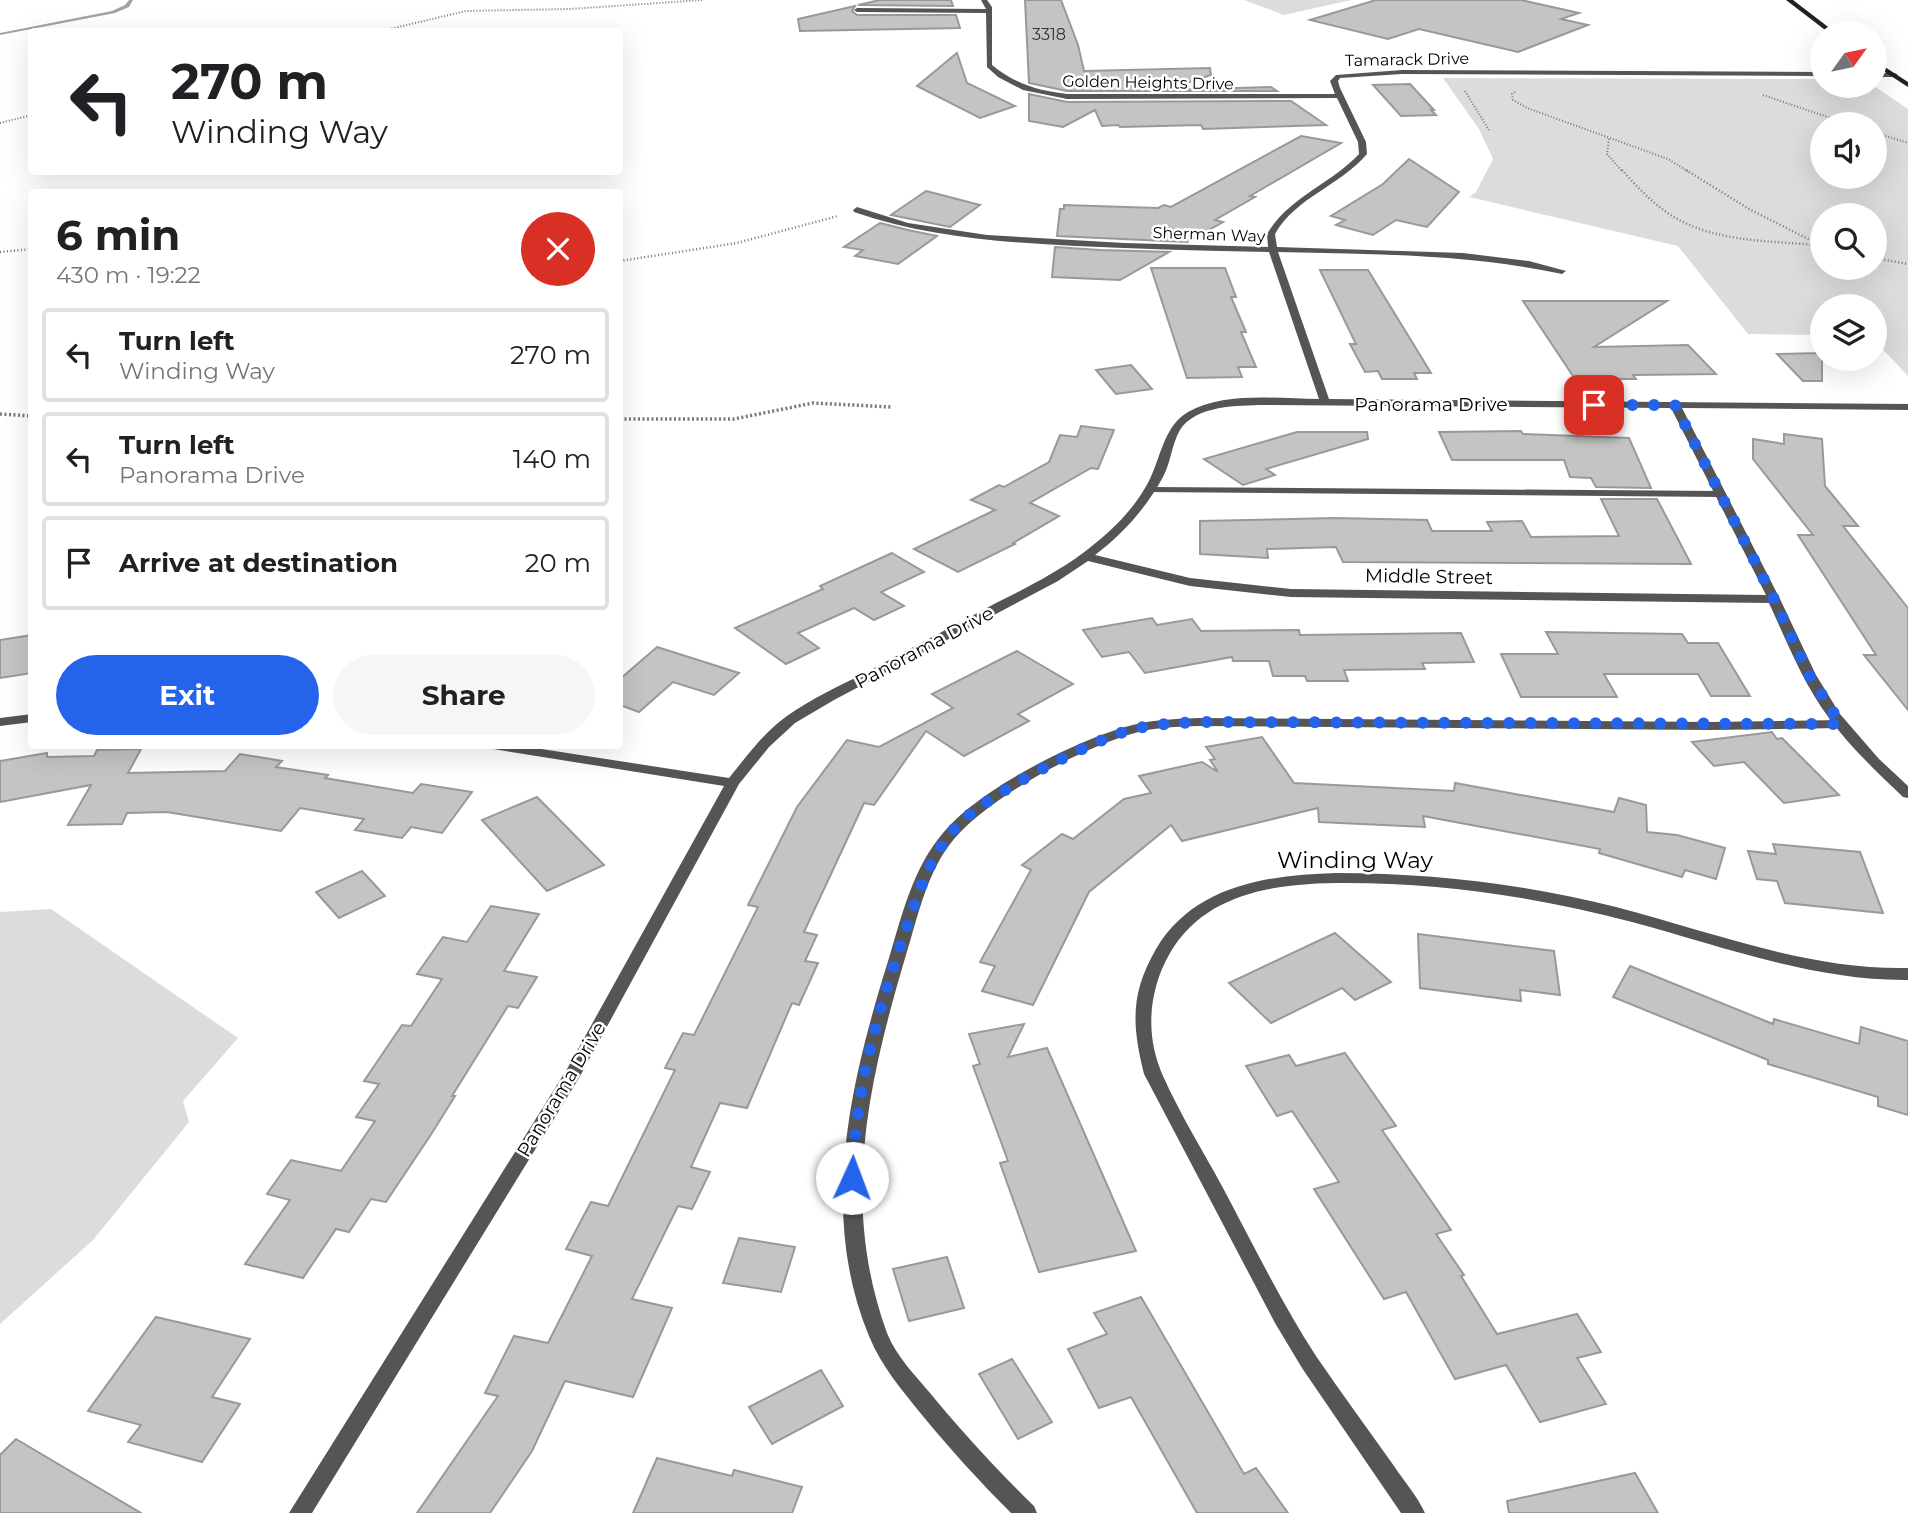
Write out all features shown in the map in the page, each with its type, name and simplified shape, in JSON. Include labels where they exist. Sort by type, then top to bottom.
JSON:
[{"type":"main road","points":[[1789,0],[1817,21]]},
{"type":"main road","points":[[1887,70],[1908,85]]},
{"type":"street","name":"Golden Heights Drive","points":[[984,0],[989,11],[989,66],[1015,85],[1047,94],[1096,98],[1340,96]]},
{"type":"street","points":[[857,10],[989,11]]},
{"type":"street","name":"Tamarack Drive","points":[[1273,250],[1272,234],[1283,216],[1345,173],[1363,154],[1362,142],[1340,96],[1335,78],[1347,74],[1810,74]]},
{"type":"street","points":[[1887,75],[1895,75]]},
{"type":"street","name":"Sherman Way","points":[[857,210],[907,224],[976,236],[1085,244],[1443,253],[1510,260],[1562,271]]},
{"type":"street","points":[[1273,250],[1325,403]]},
{"type":"street","name":"Panorama Drive","points":[[300,1513],[573,1073],[733,783],[764,744],[790,720],[1088,557],[1101,547],[1150,490],[1165,463],[1175,428],[1196,412],[1236,403],[1908,407]]},
{"type":"street","points":[[1675,405],[1774,599],[1809,675],[1841,724],[1908,793]]},
{"type":"street","points":[[1150,490],[1720,494]]},
{"type":"street","name":"Middle Street","points":[[1088,557],[1190,582],[1291,593],[1774,599]]},
{"type":"street","points":[[0,722],[28,718]]},
{"type":"street","points":[[1026,1513],[975,1464],[888,1356],[865,1295],[854,1246],[851,1200],[854,1133],[872,1038],[925,874],[958,825],[1004,791],[1072,755],[1106,738],[1157,724],[1841,724]]},
{"type":"street","points":[[518,749],[733,783]]},
{"type":"street","name":"Winding Way","points":[[1414,1513],[1309,1362],[1282,1317],[1153,1074],[1142,1038],[1140,1010],[1156,963],[1180,927],[1211,902],[1270,881],[1359,878],[1441,882],[1541,895],[1829,968],[1884,975],[1908,974]]},
{"type":"path","points":[[394,28],[466,11],[570,9],[704,0]]},
{"type":"path","points":[[1453,72],[1489,130]]},
{"type":"path","points":[[1517,91],[1511,94],[1513,100],[1527,108],[1668,159],[1749,209],[1822,246],[1718,234],[1679,220],[1616,165],[1607,154],[1609,139]]},
{"type":"path","points":[[1754,92],[1813,112]]},
{"type":"path","points":[[0,123],[28,116]]},
{"type":"path","points":[[1887,136],[1908,143]]},
{"type":"path","points":[[623,261],[737,243],[857,210]]},
{"type":"path","points":[[0,252],[28,248]]},
{"type":"path","points":[[1887,260],[1908,264]]},
{"type":"path","points":[[623,419],[734,419],[813,402],[891,407]]},
{"type":"path","points":[[0,414],[28,416]]},
{"type":"shaded area","points":[[1244,0],[1351,0],[1284,15]]},
{"type":"shaded area","points":[[1443,78],[1810,79],[1810,98],[1887,98],[1887,95],[1908,109],[1908,376],[1887,354],[1887,294],[1810,294],[1810,335],[1748,334],[1678,246],[1469,197],[1476,192],[1493,159],[1479,129]]},
{"type":"shaded area","points":[[51,909],[238,1038],[183,1101],[189,1122],[93,1240],[0,1324],[0,912]]},
{"type":"building","points":[[880,0],[951,0],[953,6],[858,5]]},
{"type":"building","points":[[1025,0],[1061,0],[1078,45],[1084,71],[1210,68],[1211,75],[1165,90],[1271,87],[1277,91],[1067,91],[1029,83]]},
{"type":"building","points":[[1376,0],[1521,0],[1579,13],[1561,19],[1588,25],[1518,52],[1419,29],[1388,39],[1310,20]]},
{"type":"building","points":[[855,6],[852,11],[857,15],[956,15],[960,28],[800,31],[798,19]]},
{"type":"building","points":[[957,53],[967,83],[1015,106],[980,118],[917,86]]},
{"type":"building","points":[[1410,84],[1436,115],[1401,116],[1373,85]]},
{"type":"building","points":[[1029,94],[1067,102],[1291,101],[1326,125],[1203,129],[1201,125],[1102,126],[1095,110],[1063,127],[1029,121]]},
{"type":"building","points":[[1301,136],[1341,143],[1250,196],[1255,197],[1215,220],[1223,222],[1187,242],[1057,236],[1060,209],[1064,209],[1064,205],[1171,207]]},
{"type":"building","points":[[1409,159],[1459,192],[1427,227],[1396,220],[1373,235],[1336,225],[1345,220],[1331,216],[1383,184]]},
{"type":"building","points":[[926,191],[980,205],[950,227],[891,215]]},
{"type":"building","points":[[880,223],[937,236],[898,264],[855,256],[863,250],[844,247]]},
{"type":"building","points":[[1055,247],[1169,252],[1120,280],[1052,277]]},
{"type":"building","points":[[1151,268],[1225,268],[1236,297],[1231,297],[1246,332],[1241,332],[1256,367],[1238,367],[1242,377],[1187,378]]},
{"type":"building","points":[[1320,270],[1368,270],[1431,373],[1414,373],[1417,379],[1382,379],[1378,371],[1365,372],[1350,344],[1356,344]]},
{"type":"building","points":[[1523,301],[1667,301],[1594,347],[1688,345],[1716,374],[1633,375],[1636,379],[1575,379]]},
{"type":"building","points":[[1810,353],[1810,371],[1822,371],[1822,381],[1803,381],[1777,354]]},
{"type":"building","points":[[1131,365],[1152,389],[1116,394],[1096,370]]},
{"type":"building","points":[[1081,426],[1114,430],[1098,469],[1091,468],[1030,503],[1059,516],[1013,543],[1015,544],[958,572],[914,549],[995,510],[971,500],[999,485],[1004,487],[1049,462],[1060,435],[1077,437]]},
{"type":"building","points":[[1521,431],[1523,434],[1629,438],[1651,488],[1596,487],[1591,478],[1570,477],[1564,460],[1452,460],[1439,432]]},
{"type":"building","points":[[1297,432],[1367,432],[1368,439],[1266,469],[1275,475],[1243,485],[1204,459]]},
{"type":"building","points":[[1784,434],[1822,439],[1825,486],[1858,526],[1843,526],[1908,608],[1908,710],[1864,655],[1876,655],[1798,535],[1813,535],[1753,459],[1753,439],[1784,444]]},
{"type":"building","points":[[1601,499],[1657,499],[1691,564],[1343,562],[1336,547],[1267,549],[1268,558],[1200,554],[1200,521],[1334,518],[1427,520],[1432,531],[1492,531],[1487,522],[1522,521],[1531,537],[1619,536]]},
{"type":"building","points":[[892,553],[924,572],[881,592],[904,606],[874,620],[854,608],[798,633],[819,648],[786,664],[735,628],[823,589],[820,586]]},
{"type":"building","points":[[1152,618],[1157,625],[1192,619],[1201,631],[1299,630],[1300,635],[1461,633],[1474,662],[1422,663],[1425,669],[1344,670],[1348,681],[1307,681],[1305,676],[1273,676],[1269,661],[1233,661],[1232,657],[1145,673],[1129,652],[1102,657],[1083,630]]},
{"type":"building","points":[[1546,632],[1682,634],[1688,643],[1718,643],[1750,696],[1711,696],[1698,674],[1604,674],[1617,697],[1521,697],[1501,654],[1558,654]]},
{"type":"building","points":[[28,636],[28,674],[0,678],[0,640]]},
{"type":"building","points":[[657,647],[739,673],[714,695],[673,682],[639,712],[623,706],[623,676]]},
{"type":"building","points":[[1017,651],[1073,684],[1018,714],[1029,721],[964,756],[926,731],[874,805],[864,803],[804,932],[817,935],[805,961],[818,963],[799,1005],[792,1003],[747,1108],[720,1103],[691,1167],[710,1172],[692,1209],[678,1206],[632,1299],[672,1308],[633,1397],[565,1381],[532,1451],[490,1513],[417,1513],[498,1396],[485,1393],[514,1336],[548,1343],[592,1256],[566,1249],[591,1202],[608,1206],[675,1070],[665,1068],[683,1033],[694,1035],[758,907],[748,905],[797,807],[847,740],[879,747],[953,708],[932,694]]},
{"type":"building","points":[[1772,732],[1777,739],[1782,738],[1839,795],[1784,803],[1744,762],[1714,766],[1692,742]]},
{"type":"building","points":[[1262,737],[1294,783],[1454,791],[1455,783],[1614,812],[1619,798],[1646,805],[1647,832],[1677,835],[1725,848],[1716,879],[1685,870],[1682,877],[1599,853],[1600,849],[1423,816],[1425,827],[1319,822],[1318,808],[1182,841],[1171,825],[1089,892],[1033,1005],[982,991],[995,966],[980,962],[1031,870],[1022,865],[1062,834],[1073,839],[1124,799],[1151,793],[1139,776],[1202,762],[1218,772],[1210,760],[1215,759],[1206,747]]},
{"type":"building","points":[[141,749],[128,773],[225,771],[240,754],[282,761],[276,767],[413,793],[421,784],[472,792],[442,833],[411,827],[402,838],[355,830],[364,819],[300,808],[281,831],[167,812],[127,813],[122,824],[68,825],[91,785],[0,802],[0,761],[47,753],[47,757],[94,756],[97,750]]},
{"type":"building","points":[[537,797],[604,865],[547,891],[482,820]]},
{"type":"building","points":[[1773,844],[1860,852],[1883,913],[1785,903],[1777,881],[1757,879],[1748,851],[1776,854]]},
{"type":"building","points":[[362,871],[385,896],[339,918],[316,892]]},
{"type":"building","points":[[491,906],[539,914],[504,971],[537,977],[518,1008],[508,1006],[432,1133],[386,1202],[371,1199],[349,1232],[336,1229],[303,1278],[245,1264],[290,1200],[267,1194],[291,1160],[341,1171],[375,1121],[356,1117],[379,1084],[364,1081],[402,1025],[411,1026],[442,979],[417,974],[443,937],[467,942]]},
{"type":"building","points":[[1335,933],[1391,982],[1355,1000],[1342,988],[1271,1023],[1229,983]]},
{"type":"building","points":[[1418,934],[1554,951],[1560,995],[1520,990],[1521,1001],[1420,988]]},
{"type":"building","points":[[1630,966],[1773,1024],[1774,1019],[1859,1044],[1861,1027],[1908,1041],[1908,1115],[1878,1106],[1878,1097],[1768,1064],[1768,1060],[1613,997]]},
{"type":"building","points":[[1024,1024],[1008,1057],[1047,1048],[1136,1251],[1039,1272],[1000,1163],[1008,1161],[973,1066],[980,1064],[969,1034]]},
{"type":"building","points":[[1345,1053],[1396,1126],[1382,1130],[1451,1230],[1436,1234],[1464,1275],[1461,1276],[1497,1334],[1577,1314],[1601,1352],[1577,1358],[1606,1404],[1540,1422],[1506,1365],[1455,1379],[1406,1292],[1384,1299],[1314,1189],[1339,1182],[1292,1111],[1277,1116],[1246,1066],[1289,1055],[1296,1066]]},
{"type":"building","points":[[739,1238],[795,1247],[781,1292],[723,1283]]},
{"type":"building","points":[[947,1257],[964,1308],[909,1321],[893,1269]]},
{"type":"building","points":[[1141,1297],[1244,1474],[1256,1468],[1288,1513],[1197,1513],[1131,1397],[1099,1408],[1068,1349],[1107,1334],[1094,1313]]},
{"type":"building","points":[[156,1317],[250,1339],[212,1397],[240,1404],[202,1462],[128,1442],[141,1425],[88,1411]]},
{"type":"building","points":[[1012,1359],[1052,1422],[1018,1439],[979,1374]]},
{"type":"building","points":[[821,1370],[843,1406],[772,1444],[749,1407]]},
{"type":"building","points":[[16,1439],[141,1513],[0,1513],[0,1455]]},
{"type":"building","points":[[657,1458],[732,1476],[734,1470],[802,1487],[792,1513],[633,1513]]},
{"type":"building","points":[[1635,1473],[1658,1513],[1509,1513],[1507,1501]]},
{"type":"waterway","points":[[31,28],[113,12],[127,6],[131,0]]},
{"type":"waterway","points":[[0,34],[28,29]]},
{"type":"route","points":[[852,1178],[854,1133],[872,1038],[925,874],[958,825],[980,808],[1004,791],[1106,738],[1157,724],[1199,722],[1710,726],[1841,724],[1809,675],[1774,599],[1675,405],[1594,405]]}]
